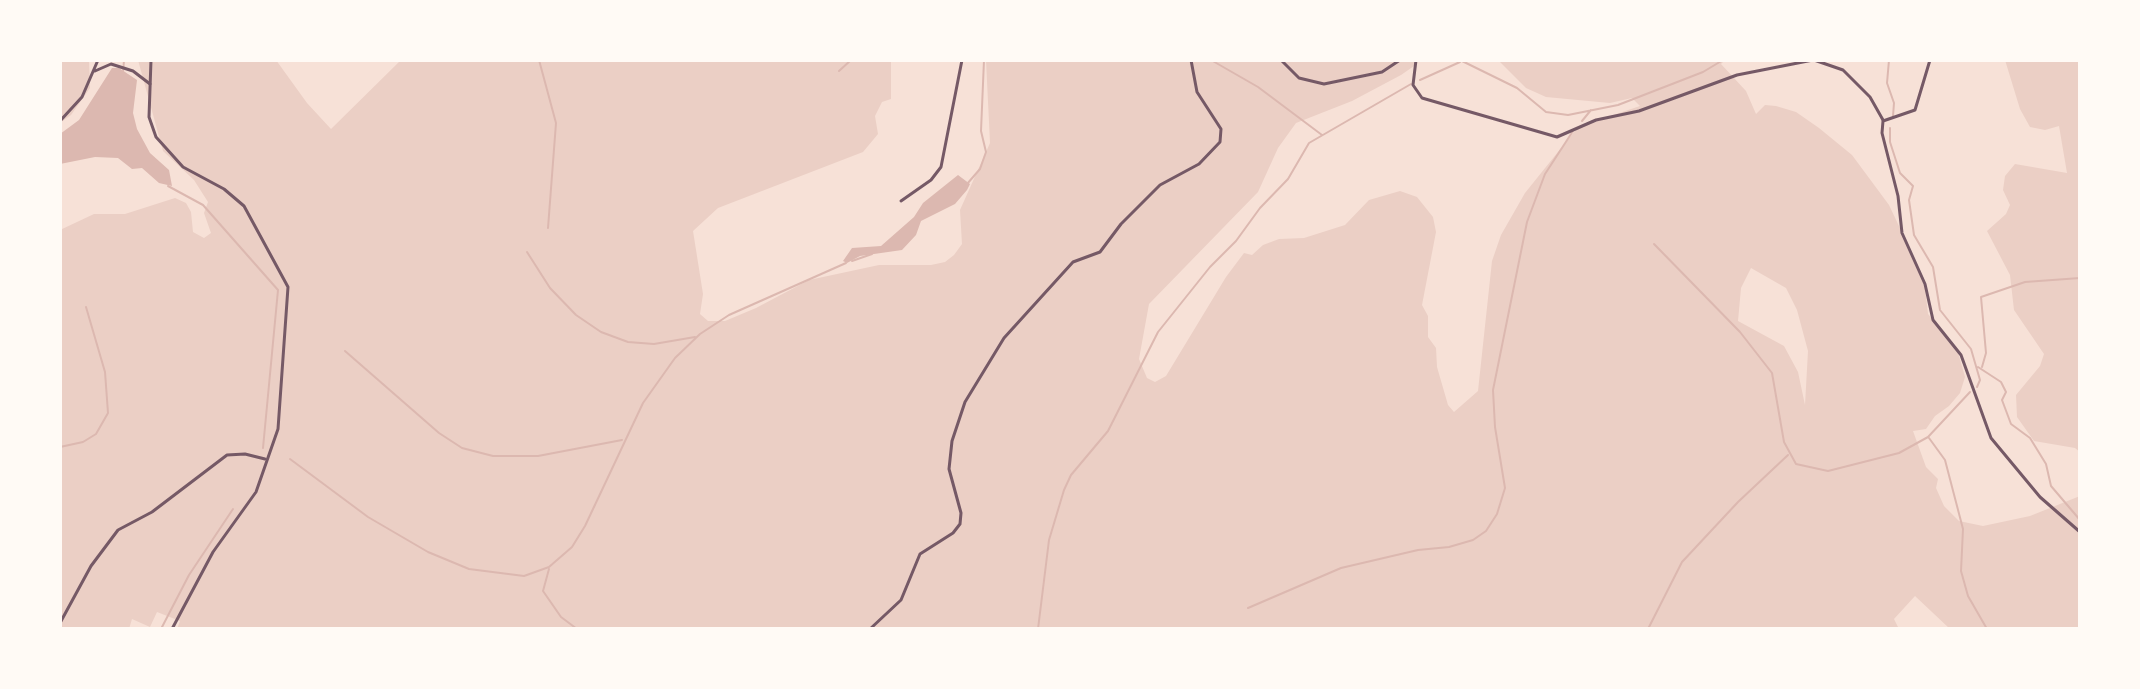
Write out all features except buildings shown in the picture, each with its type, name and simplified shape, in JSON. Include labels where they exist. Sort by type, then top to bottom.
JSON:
[{"type":"street","points":[[60,121],[78,103],[98,60]]},
{"type":"street","points":[[151,60],[150,124],[161,145],[183,167],[224,189],[244,206],[262,244],[286,280],[282,408],[256,492],[208,560],[172,629]]},
{"type":"street","points":[[901,201],[931,180],[941,167],[962,60]]},
{"type":"street","points":[[870,629],[901,600],[920,554],[953,533],[960,524],[961,513],[949,469],[952,441],[965,402],[1004,338],[1073,262],[1096,254],[1160,185],[1199,164],[1220,142],[1221,129],[1197,92],[1191,60]]},
{"type":"street","points":[[1281,60],[1299,78],[1324,84],[1382,72],[1400,60]]},
{"type":"street","points":[[1416,60],[1412,78],[1422,98],[1557,137],[1596,120],[1639,111],[1737,75],[1814,60],[1843,70],[1870,97],[1883,121],[1882,133],[1898,196],[1902,233],[1925,284],[1933,320],[1961,355],[1984,422],[1996,446],[2040,497],[2080,532]]},
{"type":"street","points":[[1883,121],[1915,110],[1930,60]]},
{"type":"street","points":[[95,71],[111,64],[133,71],[150,84]]},
{"type":"street","points":[[60,623],[91,566],[118,530],[152,512],[227,455],[245,454],[265,459]]},
{"type":"shaded area","points":[[60,60],[89,60],[90,88],[71,115],[60,123]]},
{"type":"shaded area","points":[[138,60],[276,60],[307,103],[331,129],[401,60],[891,60],[891,99],[882,102],[875,116],[878,134],[863,152],[718,208],[693,231],[703,294],[700,314],[708,321],[725,321],[809,280],[879,265],[931,265],[945,262],[954,255],[962,244],[960,210],[990,143],[986,60],[1415,60],[1414,66],[1401,75],[1352,101],[1296,123],[1278,148],[1258,192],[1149,304],[1139,359],[1147,378],[1155,382],[1166,376],[1244,253],[1252,255],[1263,245],[1279,239],[1304,238],[1345,225],[1369,200],[1400,191],[1417,197],[1433,217],[1436,232],[1422,305],[1428,316],[1428,337],[1436,348],[1437,367],[1448,405],[1454,412],[1478,391],[1492,261],[1501,235],[1525,193],[1578,127],[1640,106],[1632,98],[1610,103],[1546,97],[1526,88],[1498,60],[1725,60],[1721,64],[1746,91],[1756,114],[1765,105],[1796,112],[1852,155],[1889,205],[1924,279],[1928,314],[1957,349],[1965,377],[1960,393],[1949,406],[1935,416],[1926,429],[1913,431],[1926,467],[1938,479],[1936,488],[1944,506],[1959,521],[1983,526],[2030,516],[2080,496],[2080,629],[1950,629],[1915,596],[1894,619],[1899,629],[177,629],[180,621],[157,612],[150,627],[132,619],[129,629],[60,629],[60,230],[94,214],[125,214],[175,198],[186,203],[191,212],[193,232],[204,238],[211,233],[204,213],[208,202],[194,180],[163,151]],"holes":[[[1751,268],[1786,288],[1797,310],[1808,351],[1805,405],[1798,372],[1784,346],[1738,321],[1741,288]]]},
{"type":"shaded area","points":[[2005,60],[2080,60],[2080,452],[2075,448],[2034,441],[2017,417],[2016,395],[2040,366],[2044,354],[2014,310],[2010,275],[1987,231],[2006,214],[2010,205],[2003,190],[2005,176],[2015,164],[2067,173],[2059,126],[2045,130],[2030,127],[2020,109]]},
{"type":"shaded area","points":[[112,68],[119,68],[137,80],[133,113],[137,129],[150,153],[169,170],[172,186],[159,183],[142,168],[132,169],[118,158],[95,157],[60,164],[60,134],[79,120]]},
{"type":"shaded area","points":[[958,175],[970,184],[967,190],[955,204],[921,221],[916,235],[902,250],[860,256],[847,263],[843,261],[852,248],[881,246],[914,217],[923,203]]},
{"type":"waterway","points":[[123,73],[124,60]]},
{"type":"waterway","points":[[539,60],[556,123],[548,228]]},
{"type":"waterway","points":[[839,71],[851,60]]},
{"type":"waterway","points":[[967,184],[980,169],[986,152],[981,131],[984,60]]},
{"type":"waterway","points":[[1211,60],[1258,87],[1322,135]]},
{"type":"waterway","points":[[1460,60],[1517,88],[1546,112],[1568,115],[1618,105],[1703,72],[1723,60]]},
{"type":"waterway","points":[[1889,60],[1887,83],[1894,103],[1893,116]]},
{"type":"waterway","points":[[1420,80],[1460,62]]},
{"type":"waterway","points":[[1038,629],[1049,540],[1064,490],[1071,475],[1108,431],[1158,332],[1210,267],[1236,241],[1260,208],[1288,179],[1309,143],[1411,84]]},
{"type":"waterway","points":[[1582,121],[1591,110]]},
{"type":"waterway","points":[[1890,128],[1890,142],[1900,173],[1913,186],[1909,200],[1914,235],[1933,267],[1940,310],[1971,349],[1980,380],[1977,387]]},
{"type":"waterway","points":[[1248,608],[1341,568],[1418,550],[1449,547],[1473,540],[1486,531],[1497,514],[1505,488],[1495,427],[1493,390],[1527,222],[1545,174],[1573,131]]},
{"type":"waterway","points":[[168,186],[203,205],[278,290],[263,448]]},
{"type":"waterway","points":[[1654,244],[1740,332],[1772,373],[1784,442],[1796,464],[1828,471],[1899,453],[1928,437],[1970,392]]},
{"type":"waterway","points":[[527,252],[550,288],[576,315],[601,332],[628,342],[654,344],[695,337]]},
{"type":"waterway","points":[[852,261],[872,254]]},
{"type":"waterway","points":[[290,459],[368,517],[428,552],[469,569],[524,576],[549,567],[572,547],[643,403],[675,358],[700,334],[729,315],[846,263]]},
{"type":"waterway","points":[[1982,367],[1986,353],[1981,297],[2025,282],[2080,278]]},
{"type":"waterway","points":[[60,447],[83,442],[96,434],[108,413],[105,372],[86,307]]},
{"type":"waterway","points":[[345,351],[439,433],[462,448],[493,456],[538,456],[622,440]]},
{"type":"waterway","points":[[1978,367],[2001,382],[2006,392],[2002,400],[2011,424],[2030,438],[2046,464],[2051,486],[2080,520]]},
{"type":"waterway","points":[[1929,438],[1945,460],[1963,529],[1961,571],[1968,596],[1987,629]]},
{"type":"waterway","points":[[1648,629],[1682,562],[1738,502],[1788,455]]},
{"type":"waterway","points":[[161,629],[189,575],[233,509]]},
{"type":"waterway","points":[[549,569],[543,591],[561,617],[577,629]]}]
